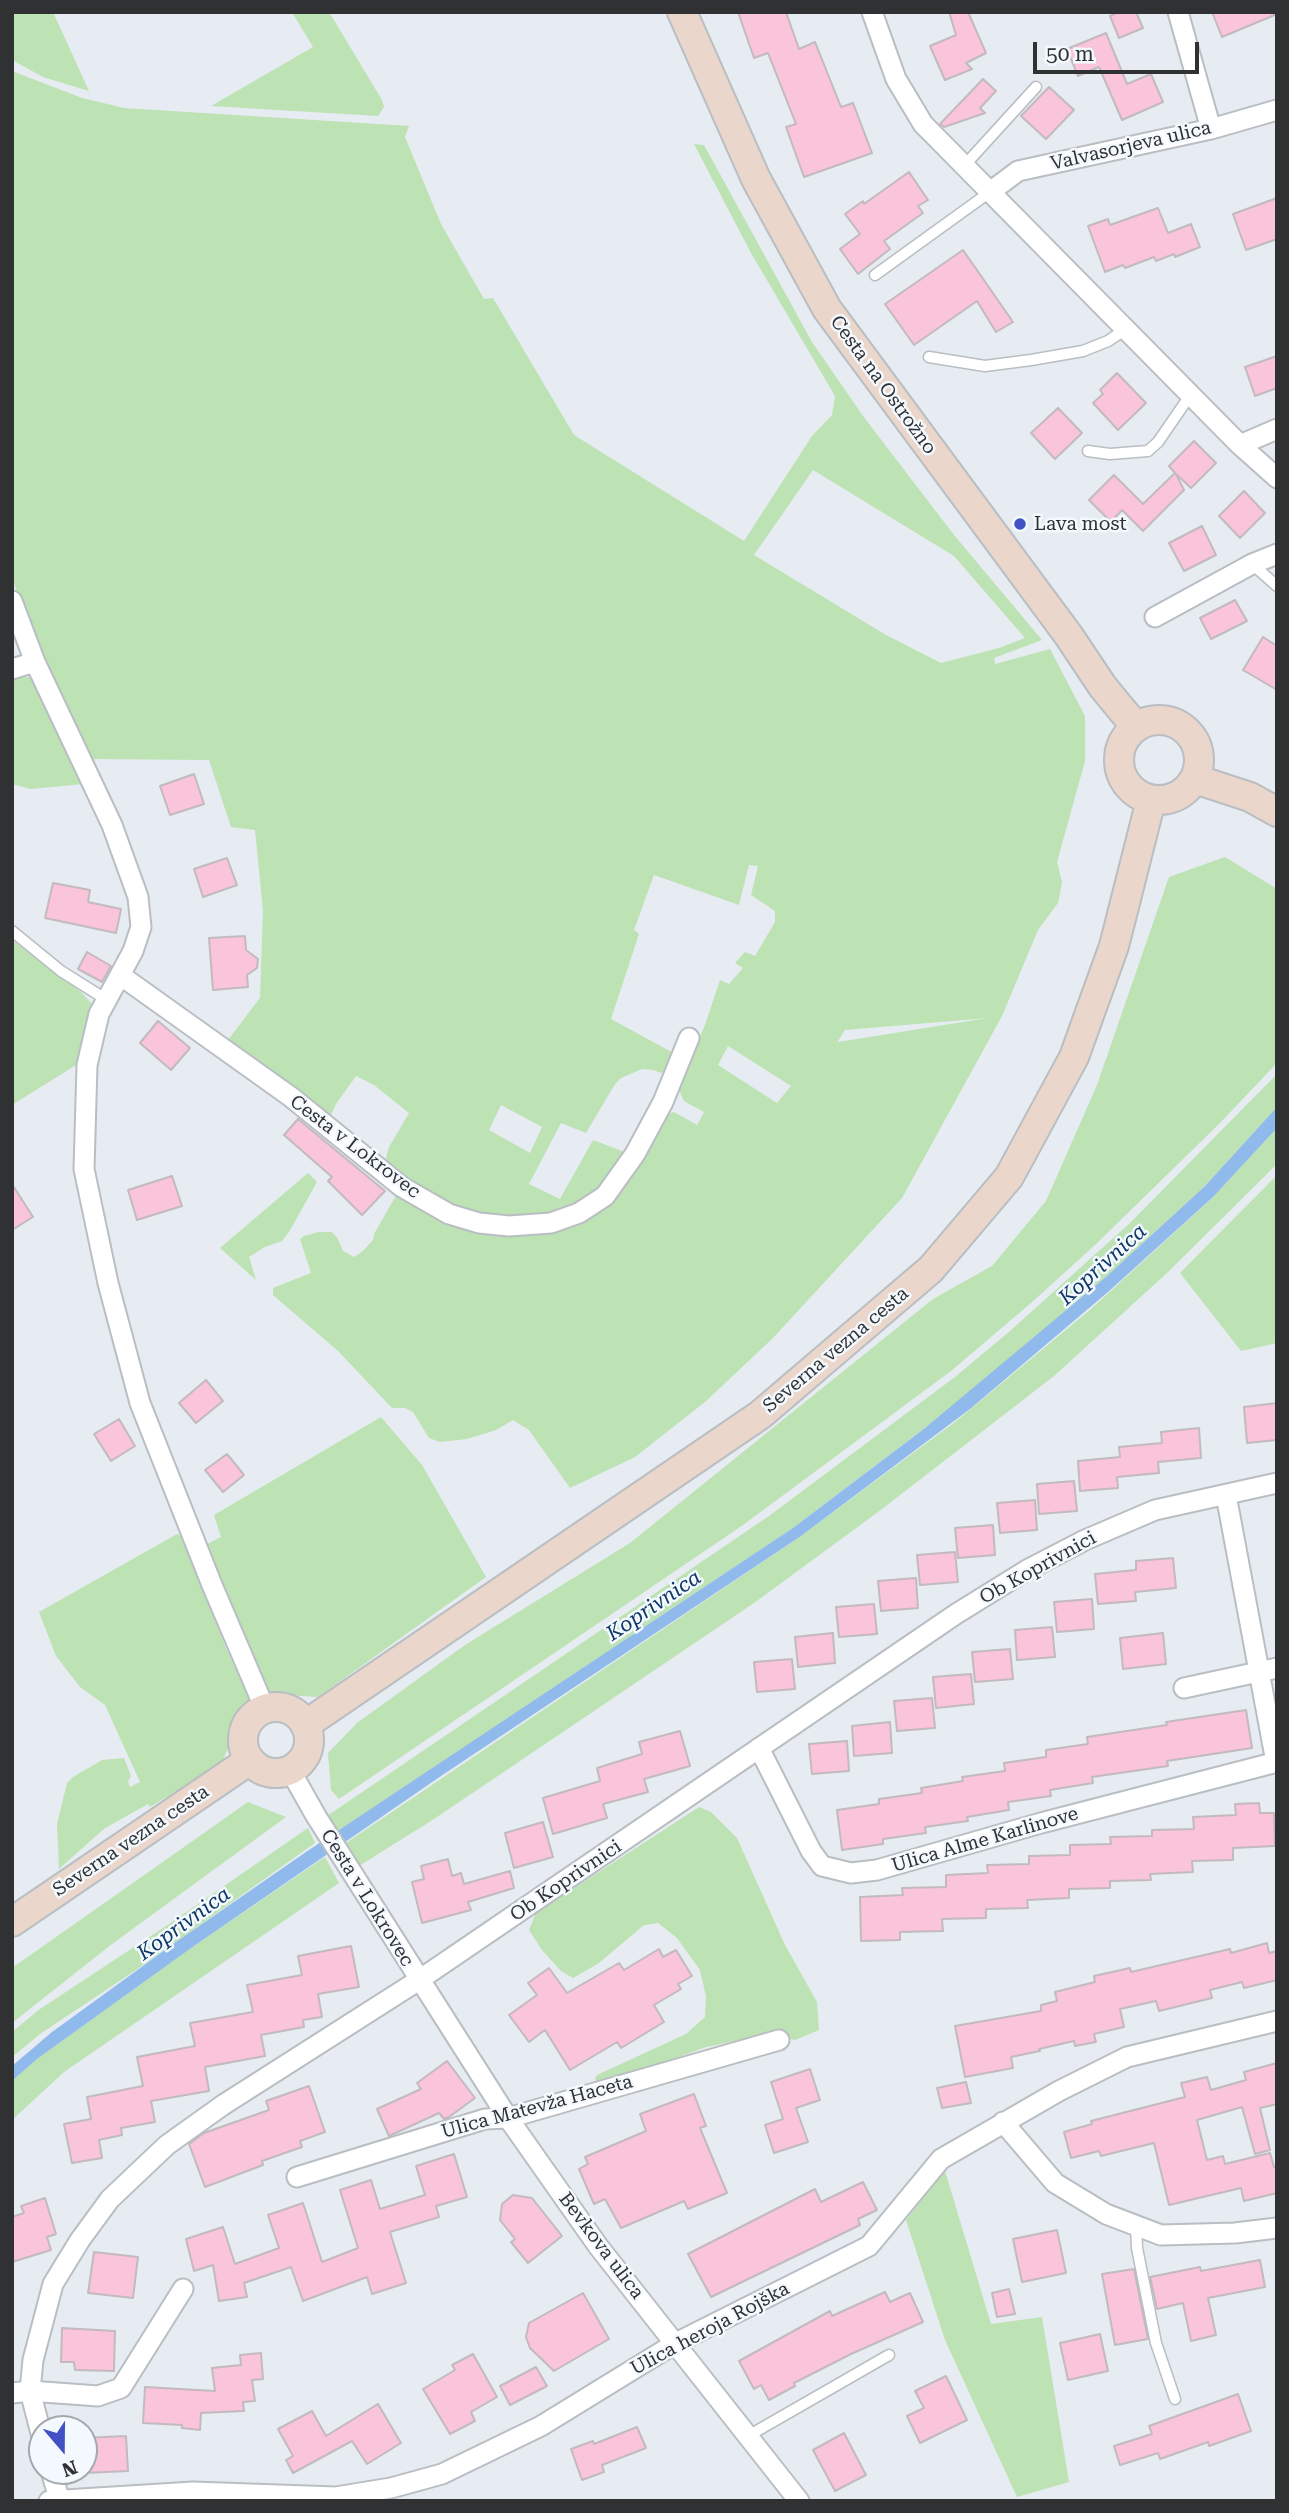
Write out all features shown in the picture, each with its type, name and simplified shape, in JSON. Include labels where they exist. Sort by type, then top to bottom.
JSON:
[{"type":"street","name":"Cesta na Ostrožno","points":[[682,12],[756,179],[827,309],[1045,603],[1103,687],[1136,727]]},
{"type":"street","points":[[872,12],[896,79],[923,124],[1240,445],[1277,478]]},
{"type":"street","points":[[1178,12],[1212,128]]},
{"type":"street","name":"Valvasorjeva ulica","points":[[990,192],[1018,171],[1212,128],[1277,110]]},
{"type":"street","points":[[1240,445],[1277,429]]},
{"type":"street","points":[[1155,617],[1277,554]]},
{"type":"street","points":[[12,601],[35,662],[112,825],[138,897],[141,926],[133,951],[99,1014],[87,1065],[84,1169],[108,1283],[140,1403],[212,1585],[265,1709]]},
{"type":"street","points":[[12,669],[35,662]]},
{"type":"street","points":[[1149,721],[1176,723],[1195,741],[1199,766],[1195,779],[1177,797],[1151,800],[1139,795],[1129,787],[1122,776],[1120,748],[1126,736],[1149,721]]},
{"type":"street","points":[[1195,779],[1250,797],[1277,811]]},
{"type":"street","name":"Severna vezna cesta","points":[[305,1725],[760,1415],[932,1269],[1009,1177],[1074,1058],[1114,946],[1151,800]]},
{"type":"street","name":"Cesta v Lokrovec","points":[[120,975],[291,1097],[402,1187],[449,1214],[479,1223],[509,1226],[551,1223],[579,1213],[605,1196],[635,1154],[663,1102],[689,1038]]},
{"type":"street","name":"Ob Koprivnici","points":[[32,2415],[21,2392],[33,2360],[53,2284],[110,2199],[167,2145],[212,2113],[419,1980],[956,1614],[1027,1570],[1085,1540],[1155,1510],[1277,1483]]},
{"type":"street","points":[[1226,1495],[1268,1670],[1276,1762]]},
{"type":"street","points":[[1185,1688],[1268,1670]]},
{"type":"street","points":[[280,1708],[290,1711],[305,1725],[308,1735],[305,1755],[290,1770],[279,1773],[258,1768],[245,1751],[245,1729],[250,1719],[265,1709],[280,1708]]},
{"type":"street","name":"Ulica Alme Karlinove","points":[[759,1748],[811,1851],[822,1866],[851,1873],[877,1870],[1041,1823],[1276,1762]]},
{"type":"street","name":"Severna vezna cesta","points":[[12,1922],[250,1760]]},
{"type":"street","name":"Cesta v Lokrovec","points":[[290,1770],[419,1980]]},
{"type":"street","name":"Bevkova ulica","points":[[419,1980],[508,2118],[598,2246],[799,2501]]},
{"type":"street","name":"Ulica heroja Rojška","points":[[54,2500],[193,2492],[336,2497],[391,2488],[442,2474],[541,2426],[676,2343],[869,2246],[941,2159],[1003,2122],[1127,2057],[1277,2021]]},
{"type":"street","name":"Ulica Matevža Haceta","points":[[297,2177],[485,2119],[508,2118],[779,2040]]},
{"type":"street","points":[[1003,2122],[1055,2183],[1106,2214],[1161,2235],[1235,2233],[1277,2228]]},
{"type":"street","points":[[21,2392],[97,2396],[121,2388],[183,2289]]},
{"type":"lane","points":[[964,166],[1036,87]]},
{"type":"lane","points":[[875,275],[990,192]]},
{"type":"lane","points":[[929,357],[985,366],[1019,362],[1083,351],[1108,341],[1126,328]]},
{"type":"lane","points":[[1088,451],[1110,454],[1149,451],[1192,394]]},
{"type":"lane","points":[[1252,565],[1277,586]]},
{"type":"lane","points":[[12,931],[61,971],[107,1000]]},
{"type":"lane","points":[[1136,2225],[1137,2248],[1156,2343],[1175,2399]]},
{"type":"lane","points":[[748,2436],[889,2356]]},
{"type":"green space","points":[[12,12],[53,12],[89,91],[43,77],[12,60]]},
{"type":"green space","points":[[292,12],[329,12],[382,100],[384,107],[378,116],[211,106],[313,47]]},
{"type":"green space","points":[[12,71],[82,98],[124,108],[409,126],[405,137],[441,224],[484,299],[493,298],[574,435],[744,541],[812,436],[832,415],[835,396],[751,253],[694,144],[704,145],[812,342],[863,416],[954,535],[1042,640],[994,658],[995,664],[1050,649],[1085,716],[1085,761],[1057,862],[1062,882],[1058,903],[1038,930],[1002,1016],[902,1198],[773,1338],[705,1402],[635,1457],[570,1488],[529,1430],[513,1420],[496,1430],[467,1439],[440,1442],[429,1438],[413,1412],[405,1408],[392,1408],[338,1351],[273,1295],[273,1288],[311,1273],[300,1239],[304,1236],[332,1232],[343,1251],[354,1257],[363,1251],[373,1240],[398,1192],[446,1217],[581,1217],[660,1116],[674,1112],[697,1125],[704,1112],[684,1101],[679,1090],[681,1079],[705,1025],[720,980],[729,984],[743,968],[735,963],[745,952],[755,956],[775,922],[775,911],[751,895],[758,866],[749,865],[739,905],[654,875],[634,930],[639,934],[611,1019],[677,1055],[668,1069],[661,1073],[642,1069],[621,1078],[586,1133],[561,1123],[529,1184],[560,1199],[593,1140],[627,1153],[597,1194],[559,1213],[493,1216],[455,1208],[384,1165],[389,1147],[409,1113],[374,1085],[356,1076],[336,1104],[328,1122],[224,1045],[260,998],[263,911],[255,830],[231,827],[209,760],[91,759],[42,661],[12,578]],"holes":[[[813,470],[954,556],[1025,638],[999,648],[941,663],[886,635],[754,555]],[[988,1018],[838,1042],[845,1030]],[[728,1046],[791,1086],[777,1103],[718,1065]],[[501,1105],[542,1127],[530,1153],[489,1130]]]},
{"type":"green space","points":[[32,677],[84,784],[30,789],[12,784],[12,678]]},
{"type":"green space","points":[[1225,857],[1277,889],[1277,1063],[1219,1124],[1095,1245],[951,1371],[743,1525],[339,1799],[331,1790],[328,1753],[357,1723],[465,1645],[630,1543],[933,1299],[992,1266],[1046,1201],[1097,1085],[1169,877]]},
{"type":"green space","points":[[12,940],[81,992],[91,1003],[91,1013],[76,1065],[12,1105]]},
{"type":"green space","points":[[1277,1074],[1277,1107],[1205,1186],[1107,1276],[947,1411],[793,1528],[338,1831],[327,1816],[769,1516],[955,1377],[1130,1223]]},
{"type":"green space","points":[[1277,1128],[1277,1164],[1167,1273],[1054,1376],[882,1509],[754,1603],[434,1819],[359,1866],[346,1843],[801,1536],[955,1422],[1091,1309],[1210,1200]]},
{"type":"green space","points":[[308,1173],[317,1182],[289,1232],[282,1241],[249,1257],[256,1280],[220,1248]]},
{"type":"green space","points":[[1277,1175],[1277,1343],[1241,1351],[1180,1273]]},
{"type":"green space","points":[[381,1417],[422,1465],[486,1577],[318,1697],[265,1694],[207,1544],[221,1537],[214,1515]]},
{"type":"green space","points":[[177,1534],[182,1536],[250,1701],[221,1764],[150,1807],[148,1804],[105,1828],[59,1869],[57,1824],[67,1783],[102,1760],[124,1758],[131,1776],[128,1781],[130,1787],[140,1782],[105,1705],[80,1687],[56,1656],[39,1612]]},
{"type":"green space","points":[[248,1802],[286,1817],[112,1944],[12,2023],[12,1968]]},
{"type":"green space","points":[[699,1807],[711,1812],[737,1838],[785,1945],[817,2002],[819,2030],[795,2040],[769,2034],[706,2047],[637,2072],[596,2082],[597,2075],[686,2034],[705,2017],[706,1996],[700,1970],[677,1938],[658,1923],[644,1925],[599,1963],[573,1978],[561,1971],[529,1930],[536,1913]]},
{"type":"green space","points":[[308,1828],[315,1843],[145,1964],[40,2034],[12,2057],[12,2032],[40,2009]]},
{"type":"green space","points":[[325,1857],[339,1883],[64,2072],[12,2120],[12,2081],[37,2059],[194,1946]]},
{"type":"green space","points":[[945,2171],[991,2324],[1042,2317],[1069,2482],[1017,2497],[945,2340],[906,2220]]},
{"type":"water","points":[[1277,1107],[1277,1128],[1213,1197],[1108,1292],[970,1409],[801,1536],[441,1776],[194,1946],[37,2059],[12,2081],[12,2066],[52,2032],[176,1942],[306,1852],[793,1528],[925,1428],[1107,1276],[1205,1186]]},
{"type":"building","points":[[738,12],[786,12],[799,49],[815,42],[841,107],[853,103],[872,153],[804,177],[786,127],[796,124],[768,53],[754,58]]},
{"type":"building","points":[[949,12],[968,12],[986,53],[966,63],[972,69],[945,80],[930,46],[956,35]]},
{"type":"building","points":[[1119,12],[1136,12],[1143,28],[1119,38],[1110,16]]},
{"type":"building","points":[[1212,12],[1277,12],[1277,14],[1222,37]]},
{"type":"building","points":[[1106,33],[1127,84],[1151,74],[1163,102],[1122,120],[1099,67],[1078,76],[1067,49]]},
{"type":"building","points":[[983,79],[996,91],[980,108],[985,113],[944,127],[940,124]]},
{"type":"building","points":[[1049,87],[1074,110],[1046,139],[1021,116]]},
{"type":"building","points":[[909,172],[928,200],[918,206],[923,213],[884,241],[890,249],[858,274],[840,249],[860,234],[845,214]]},
{"type":"building","points":[[1277,198],[1277,239],[1246,250],[1233,214]]},
{"type":"building","points":[[1158,208],[1168,233],[1191,224],[1200,247],[1175,257],[1174,254],[1156,261],[1154,257],[1105,272],[1088,226],[1108,219],[1110,225]]},
{"type":"building","points":[[963,250],[1013,322],[996,332],[977,301],[914,345],[885,304]]},
{"type":"building","points":[[1277,356],[1277,388],[1255,396],[1245,367]]},
{"type":"building","points":[[1117,373],[1146,403],[1118,430],[1093,403],[1103,394],[1100,390]]},
{"type":"building","points":[[1058,408],[1082,433],[1055,459],[1031,433]]},
{"type":"building","points":[[1194,441],[1216,463],[1191,488],[1176,474],[1184,490],[1143,531],[1122,510],[1111,522],[1089,500],[1114,475],[1143,504],[1175,473],[1169,466]]},
{"type":"building","points":[[1244,491],[1265,513],[1240,538],[1219,516]]},
{"type":"building","points":[[1202,526],[1216,555],[1184,571],[1169,543]]},
{"type":"building","points":[[1235,600],[1247,621],[1211,639],[1200,618]]},
{"type":"building","points":[[1263,637],[1277,646],[1277,690],[1243,670]]},
{"type":"building","points":[[194,774],[204,804],[170,815],[160,786]]},
{"type":"building","points":[[227,858],[237,885],[203,897],[194,869]]},
{"type":"building","points":[[53,883],[90,890],[88,902],[121,909],[116,933],[45,918]]},
{"type":"building","points":[[245,936],[246,950],[258,959],[257,968],[247,975],[248,987],[213,990],[209,938]]},
{"type":"building","points":[[87,952],[111,966],[102,982],[78,969]]},
{"type":"building","points":[[158,1021],[190,1048],[171,1070],[140,1043]]},
{"type":"building","points":[[298,1119],[385,1191],[362,1215],[328,1181],[332,1177],[284,1135]]},
{"type":"building","points":[[172,1176],[182,1206],[137,1220],[128,1190]]},
{"type":"building","points":[[12,1184],[33,1217],[12,1230]]},
{"type":"building","points":[[206,1380],[223,1401],[196,1423],[179,1403]]},
{"type":"building","points":[[1277,1403],[1277,1440],[1247,1443],[1244,1407]]},
{"type":"building","points":[[119,1419],[135,1446],[111,1461],[94,1434]]},
{"type":"building","points":[[1199,1428],[1201,1458],[1158,1462],[1159,1473],[1117,1477],[1118,1488],[1080,1491],[1078,1461],[1120,1457],[1119,1447],[1162,1443],[1161,1432]]},
{"type":"building","points":[[227,1454],[244,1475],[223,1492],[205,1470]]},
{"type":"building","points":[[1074,1481],[1077,1511],[1039,1514],[1037,1484]]},
{"type":"building","points":[[1035,1500],[1037,1530],[1000,1533],[997,1503]]},
{"type":"building","points":[[993,1525],[995,1555],[958,1558],[955,1528]]},
{"type":"building","points":[[955,1552],[958,1582],[920,1585],[917,1555]]},
{"type":"building","points":[[1173,1558],[1176,1588],[1135,1592],[1136,1601],[1098,1604],[1095,1574],[1136,1570],[1136,1561]]},
{"type":"building","points":[[916,1578],[918,1608],[881,1611],[878,1581]]},
{"type":"building","points":[[1092,1599],[1094,1629],[1057,1632],[1054,1602]]},
{"type":"building","points":[[874,1604],[877,1634],[839,1637],[836,1607]]},
{"type":"building","points":[[1052,1627],[1055,1657],[1017,1660],[1015,1630]]},
{"type":"building","points":[[833,1633],[835,1663],[798,1667],[795,1637]]},
{"type":"building","points":[[1163,1633],[1166,1664],[1123,1669],[1120,1638]]},
{"type":"building","points":[[1010,1649],[1013,1679],[975,1682],[972,1652]]},
{"type":"building","points":[[792,1659],[795,1689],[757,1692],[754,1662]]},
{"type":"building","points":[[971,1674],[974,1704],[936,1708],[933,1677]]},
{"type":"building","points":[[932,1698],[935,1728],[897,1731],[894,1701]]},
{"type":"building","points":[[1246,1710],[1252,1748],[1167,1761],[1168,1766],[1092,1777],[1093,1783],[1050,1790],[1051,1796],[1008,1802],[1009,1810],[967,1817],[968,1821],[925,1827],[926,1833],[883,1839],[883,1844],[842,1850],[837,1810],[879,1804],[879,1799],[922,1793],[921,1788],[963,1781],[962,1777],[1005,1771],[1004,1763],[1046,1757],[1046,1750],[1088,1744],[1087,1737]]},
{"type":"building","points":[[890,1722],[892,1753],[854,1756],[852,1726]]},
{"type":"building","points":[[680,1731],[690,1766],[644,1779],[648,1792],[603,1804],[607,1818],[553,1834],[543,1798],[600,1781],[597,1768],[642,1754],[639,1742]]},
{"type":"building","points":[[847,1741],[849,1771],[812,1774],[809,1744]]},
{"type":"building","points":[[1259,1803],[1260,1813],[1274,1813],[1275,1846],[1233,1848],[1233,1860],[1192,1861],[1193,1872],[1150,1874],[1151,1880],[1110,1881],[1110,1888],[1069,1889],[1069,1898],[1027,1900],[1028,1908],[986,1909],[986,1918],[942,1919],[943,1931],[900,1932],[900,1940],[861,1941],[860,1897],[903,1895],[902,1888],[946,1887],[946,1875],[988,1873],[987,1865],[1029,1864],[1029,1856],[1070,1855],[1070,1845],[1111,1844],[1110,1837],[1152,1836],[1152,1830],[1194,1829],[1193,1817],[1236,1815],[1235,1804]]},
{"type":"building","points":[[543,1822],[553,1857],[514,1868],[505,1833]]},
{"type":"building","points":[[448,1859],[452,1876],[461,1873],[464,1884],[510,1871],[514,1888],[468,1902],[471,1910],[422,1923],[412,1882],[424,1879],[421,1866]]},
{"type":"building","points":[[1267,1943],[1269,1953],[1277,1951],[1277,1980],[1244,1988],[1242,1982],[1210,1990],[1212,1998],[1159,2011],[1156,2001],[1120,2009],[1124,2027],[1094,2034],[1096,2042],[1075,2046],[1074,2041],[1039,2049],[1040,2051],[1011,2057],[1013,2068],[965,2077],[955,2026],[1041,2011],[1041,2005],[1057,2001],[1055,1992],[1095,1982],[1094,1976],[1130,1968],[1131,1972],[1230,1949],[1231,1953]]},
{"type":"building","points":[[351,1946],[359,1987],[318,1994],[322,2017],[303,2020],[304,2027],[261,2035],[265,2056],[205,2067],[209,2091],[151,2101],[155,2122],[121,2128],[122,2135],[99,2140],[102,2158],[72,2163],[64,2124],[91,2119],[87,2097],[143,2086],[137,2057],[195,2046],[190,2023],[253,2012],[247,1985],[302,1975],[298,1956]]},
{"type":"building","points":[[659,1949],[663,1957],[676,1950],[692,1976],[678,1984],[681,1989],[654,2005],[664,2022],[621,2048],[617,2042],[570,2070],[545,2030],[529,2042],[509,2015],[537,1995],[528,1983],[549,1968],[567,1993],[619,1963],[624,1970]]},
{"type":"building","points":[[447,2061],[475,2098],[449,2117],[444,2119],[439,2113],[389,2136],[377,2109],[421,2089],[417,2083]]},
{"type":"building","points":[[1277,2063],[1277,2104],[1260,2108],[1270,2150],[1255,2154],[1242,2107],[1197,2120],[1207,2160],[1223,2156],[1225,2164],[1270,2153],[1274,2167],[1277,2166],[1277,2193],[1244,2201],[1241,2188],[1169,2205],[1154,2143],[1101,2156],[1099,2151],[1071,2158],[1064,2132],[1092,2124],[1091,2121],[1185,2097],[1181,2083],[1207,2077],[1211,2090],[1246,2080],[1244,2072]]},
{"type":"building","points":[[810,2069],[820,2100],[796,2108],[808,2142],[774,2153],[765,2125],[783,2119],[771,2082]]},
{"type":"building","points":[[966,2082],[971,2103],[942,2108],[937,2088]]},
{"type":"building","points":[[309,2086],[325,2132],[300,2141],[302,2147],[262,2161],[263,2165],[205,2187],[189,2144],[204,2133],[269,2110],[266,2101]]},
{"type":"building","points":[[694,2094],[706,2126],[700,2128],[727,2193],[688,2209],[684,2201],[621,2228],[605,2199],[594,2204],[579,2169],[588,2164],[585,2157],[646,2131],[640,2114]]},
{"type":"building","points":[[454,2154],[467,2197],[436,2206],[439,2217],[390,2232],[406,2283],[372,2294],[367,2277],[303,2301],[291,2267],[244,2283],[247,2297],[219,2301],[213,2265],[194,2271],[186,2239],[223,2227],[235,2264],[279,2248],[268,2215],[303,2203],[322,2262],[358,2248],[340,2190],[371,2180],[380,2209],[425,2195],[416,2166]]},
{"type":"building","points":[[863,2182],[877,2210],[858,2219],[860,2225],[711,2297],[688,2254],[815,2189],[821,2202]]},
{"type":"building","points":[[513,2195],[532,2198],[562,2236],[528,2263],[511,2242],[515,2239],[500,2220],[502,2204]]},
{"type":"building","points":[[45,2198],[56,2234],[47,2237],[51,2250],[12,2262],[12,2217],[24,2213],[21,2206]]},
{"type":"building","points":[[1057,2230],[1066,2273],[1022,2282],[1013,2239]]},
{"type":"building","points":[[94,2252],[138,2257],[133,2298],[88,2293]]},
{"type":"building","points":[[1260,2260],[1265,2287],[1208,2298],[1216,2335],[1191,2341],[1183,2303],[1157,2309],[1150,2277],[1200,2267],[1201,2271]]},
{"type":"building","points":[[1134,2269],[1148,2339],[1115,2345],[1102,2274]]},
{"type":"building","points":[[1009,2289],[1015,2314],[997,2317],[992,2293]]},
{"type":"building","points":[[885,2292],[890,2302],[910,2293],[923,2322],[851,2354],[794,2383],[795,2386],[769,2400],[761,2385],[754,2389],[739,2361],[830,2311],[832,2316]]},
{"type":"building","points":[[583,2293],[609,2339],[554,2371],[530,2348],[526,2337],[529,2323]]},
{"type":"building","points":[[62,2328],[115,2331],[114,2371],[75,2370],[74,2362],[61,2362]]},
{"type":"building","points":[[1100,2334],[1108,2371],[1068,2380],[1060,2343]]},
{"type":"building","points":[[261,2353],[263,2379],[252,2380],[255,2401],[243,2402],[244,2411],[201,2413],[200,2430],[182,2428],[182,2425],[143,2423],[145,2387],[215,2391],[212,2368],[241,2365],[240,2355]]},
{"type":"building","points":[[473,2354],[497,2397],[471,2412],[475,2421],[450,2434],[423,2389],[455,2370],[452,2365]]},
{"type":"building","points":[[536,2367],[547,2386],[510,2405],[500,2386]]},
{"type":"building","points":[[946,2376],[967,2420],[920,2443],[907,2416],[924,2408],[915,2391]]},
{"type":"building","points":[[1238,2394],[1251,2431],[1209,2446],[1208,2442],[1160,2459],[1158,2453],[1120,2465],[1114,2446],[1152,2434],[1149,2426]]},
{"type":"building","points":[[378,2404],[401,2443],[367,2464],[352,2441],[293,2473],[286,2460],[293,2456],[278,2429],[312,2411],[326,2436]]},
{"type":"building","points":[[637,2427],[646,2448],[602,2465],[604,2472],[582,2480],[571,2449],[593,2441],[594,2444]]},
{"type":"building","points":[[844,2433],[866,2475],[835,2491],[813,2450]]},
{"type":"building","points":[[126,2436],[128,2471],[98,2472],[98,2437]]},
{"type":"place","name":"Lava most","points":[[1020,524]]},
{"type":"water label","name":"Koprivnica","points":[[1103,1265]]},
{"type":"water label","name":"Koprivnica","points":[[654,1606]]},
{"type":"water label","name":"Koprivnica","points":[[184,1924]]}]
